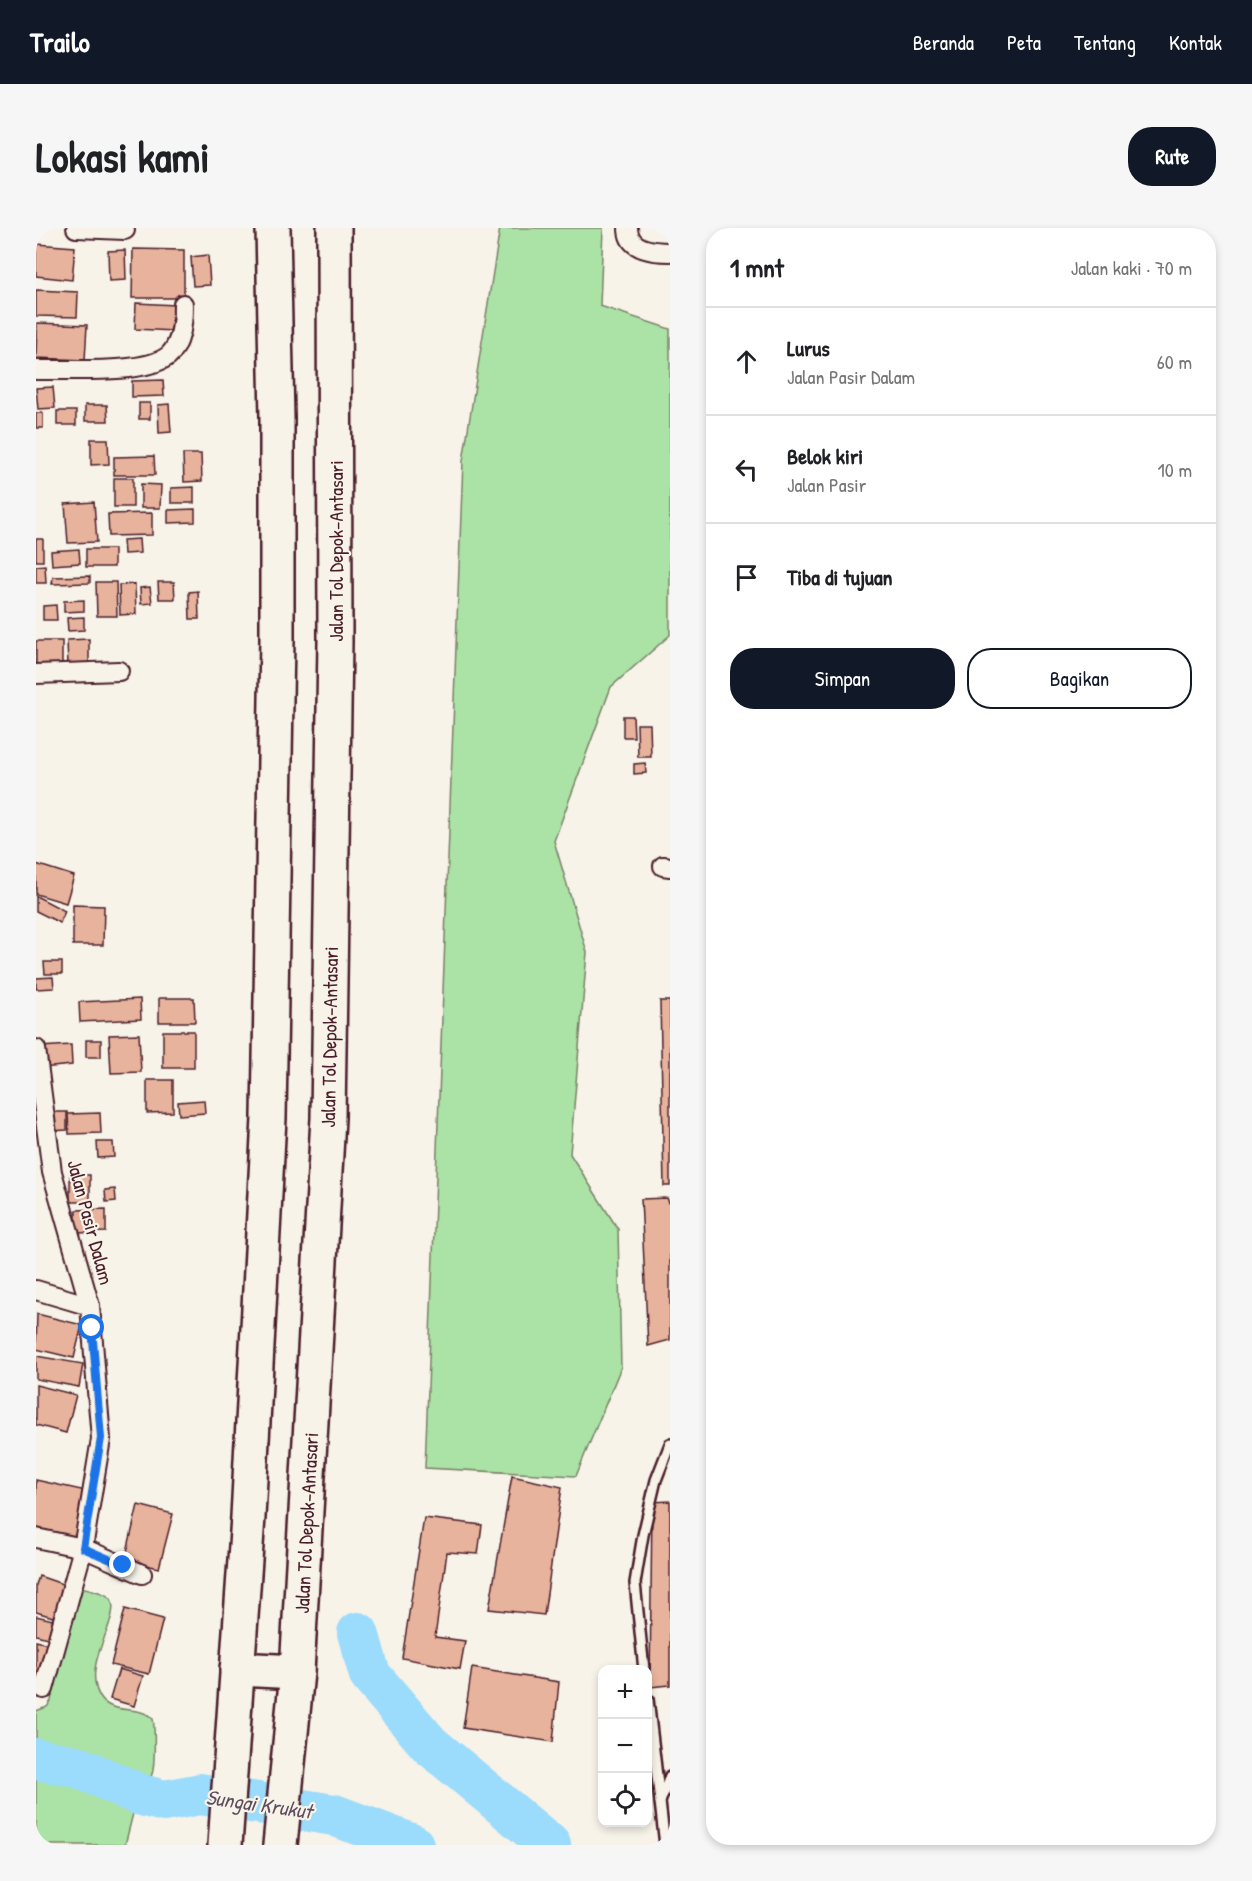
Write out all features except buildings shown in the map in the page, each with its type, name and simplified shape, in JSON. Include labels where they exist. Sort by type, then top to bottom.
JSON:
[{"type":"highway","points":[[225,1845],[250,1493],[270,1106],[277,639],[277,418],[273,228]]},
{"type":"highway","name":"Jalan Tol Depok–Antasari","points":[[279,1845],[297,1672],[328,1118],[335,641],[334,228]]},
{"type":"highway","points":[[237,1669],[297,1672]]},
{"type":"street","points":[[76,228],[125,230]]},
{"type":"street","points":[[628,228],[628,235],[636,245],[653,252],[670,252]]},
{"type":"street","points":[[36,370],[120,369],[152,364],[169,355],[179,338],[183,324],[183,304]]},
{"type":"street","points":[[36,674],[120,671]]},
{"type":"street","name":"Jalan Pasir Dalam","points":[[36,1049],[44,1171],[90,1306],[101,1438],[83,1548],[44,1689]]},
{"type":"street","points":[[36,1290],[90,1306]]},
{"type":"street","points":[[36,1538],[83,1548],[142,1574]]},
{"type":"lane","points":[[643,1665],[635,1583],[656,1480],[670,1444]]},
{"type":"lane","points":[[650,1719],[665,1845]]},
{"type":"lane","points":[[659,1805],[670,1776]]},
{"type":"green space","points":[[500,228],[603,228],[600,306],[670,329],[670,635],[611,687],[554,841],[587,952],[570,1154],[618,1229],[621,1367],[576,1476],[425,1468],[463,461]]},
{"type":"green space","points":[[77,1587],[90,1589],[111,1599],[113,1608],[98,1657],[95,1684],[105,1703],[141,1712],[153,1719],[153,1770],[146,1783],[137,1785],[83,1762],[36,1750],[36,1711],[47,1707],[51,1701],[71,1593]]},
{"type":"green space","points":[[36,1759],[76,1766],[138,1794],[125,1845],[36,1845]]},
{"type":"waterway","name":"Sungai Krukut","points":[[358,1633],[370,1675],[430,1745],[550,1845]]},
{"type":"waterway","name":"Sungai Krukut","points":[[36,1759],[76,1766],[138,1794],[164,1801],[200,1794],[334,1815],[413,1845]]},
{"type":"route","points":[[92,1328],[101,1438],[83,1548],[123,1565]]}]
